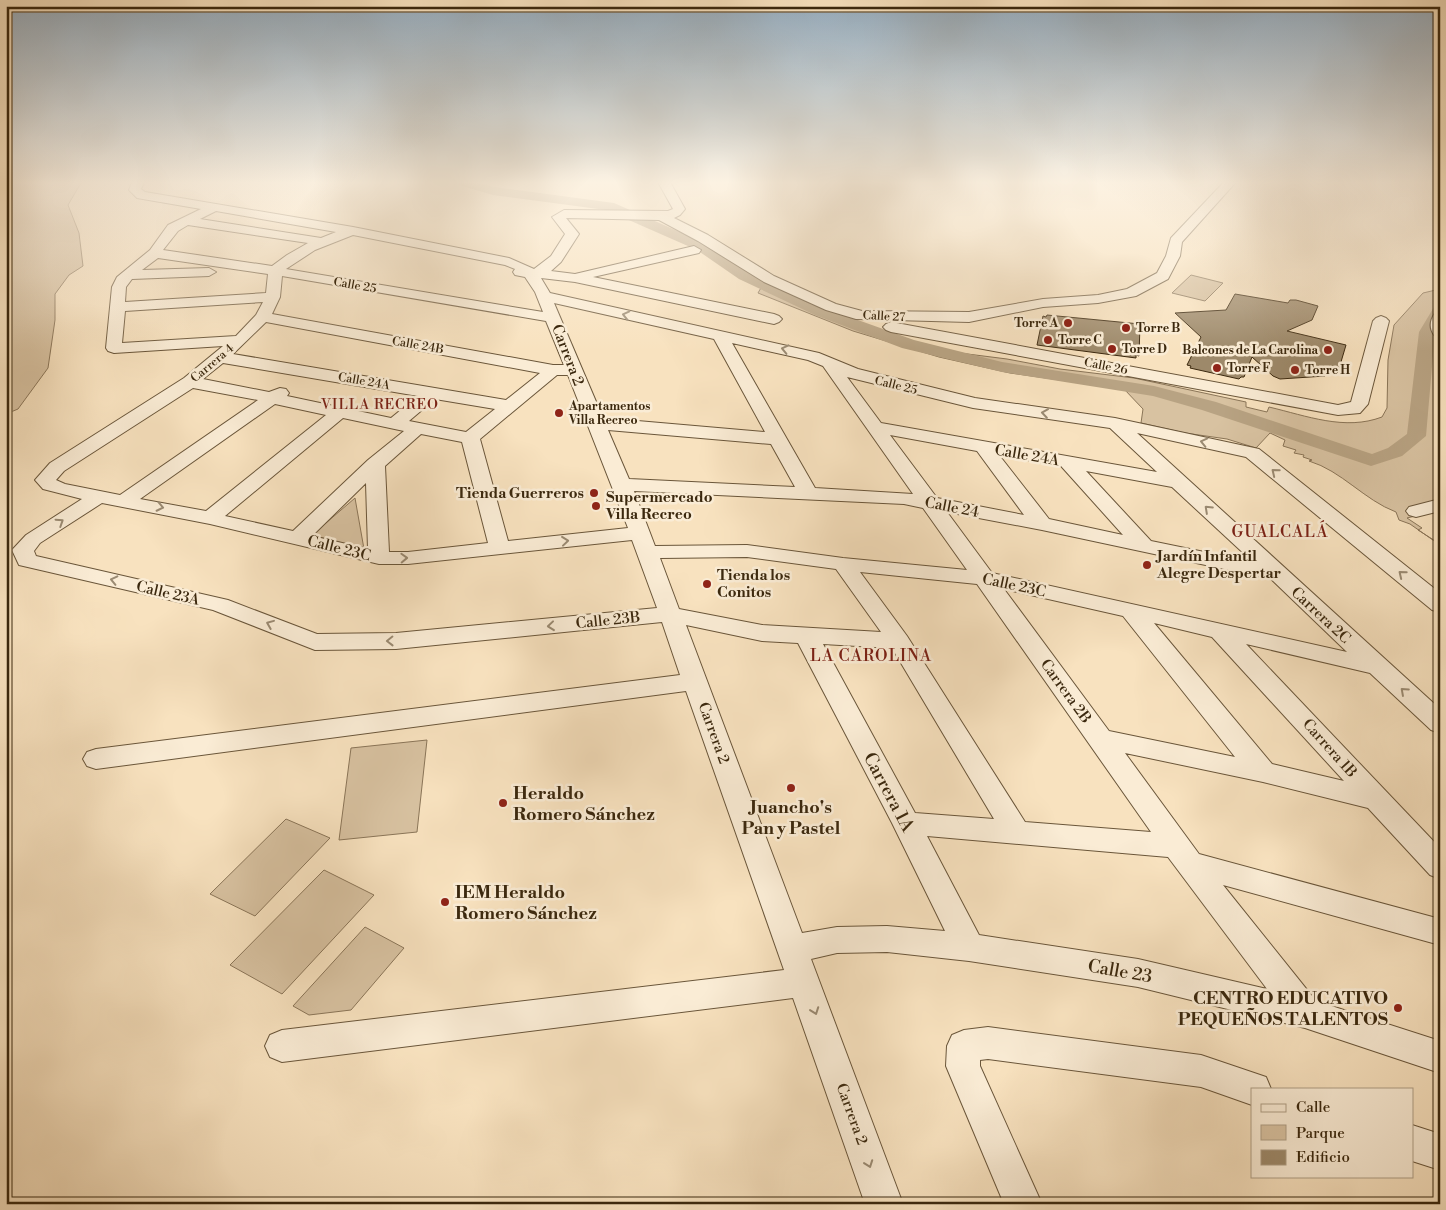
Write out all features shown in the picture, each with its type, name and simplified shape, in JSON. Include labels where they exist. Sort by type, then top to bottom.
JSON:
[{"type":"street","points":[[164,238],[155,254],[122,280],[119,287],[114,348],[240,340]]},
{"type":"street","points":[[302,238],[319,241]]},
{"type":"street","points":[[130,275],[269,271],[319,241],[327,238]]},
{"type":"street","points":[[390,238],[509,262],[530,272],[548,269],[569,238]]},
{"type":"street","name":"Calle 27","points":[[702,238],[769,280],[831,307],[861,316],[969,317],[1043,303],[1098,299],[1131,293],[1163,276],[1173,256],[1178,238]]},
{"type":"street","points":[[575,278],[694,250]]},
{"type":"street","name":"Calle 25","points":[[155,254],[554,318]]},
{"type":"street","points":[[406,256],[575,278],[774,319]]},
{"type":"street","name":"Carrera 4","points":[[45,480],[57,467],[190,382],[240,340],[263,317],[273,297],[269,271]]},
{"type":"street","name":"Carrera 2","points":[[530,272],[554,318],[563,370],[595,423],[622,485],[884,1204]]},
{"type":"street","name":"Calle 25","points":[[544,296],[813,356],[830,365],[879,381],[973,403],[1115,423],[1252,453],[1440,604]]},
{"type":"street","points":[[117,307],[273,297]]},
{"type":"street","name":"Calle 26","points":[[861,316],[896,329],[1055,356],[1338,410],[1354,409],[1359,404],[1381,320]]},
{"type":"street","points":[[1440,316],[1438,321],[1440,332]]},
{"type":"street","name":"Calle 24B","points":[[263,317],[563,370]]},
{"type":"street","points":[[720,336],[808,493]]},
{"type":"street","name":"Calle 24A","points":[[219,357],[509,406]]},
{"type":"street","name":"Carrera 2B","points":[[830,365],[1183,855],[1305,1013]]},
{"type":"street","points":[[190,382],[275,398],[417,429],[470,438],[509,406],[563,370]]},
{"type":"street","points":[[125,500],[275,398],[309,372]]},
{"type":"street","points":[[396,424],[431,393]]},
{"type":"street","points":[[210,518],[340,412]]},
{"type":"street","points":[[595,423],[779,439]]},
{"type":"street","name":"Carrera 2C","points":[[1115,423],[1440,724]]},
{"type":"street","name":"Calle 24A","points":[[874,427],[1179,482]]},
{"type":"street","points":[[298,538],[375,464],[417,429]]},
{"type":"street","points":[[470,438],[500,548]]},
{"type":"street","points":[[983,447],[1042,524]]},
{"type":"street","points":[[1068,463],[1145,547]]},
{"type":"street","points":[[375,464],[379,558]]},
{"type":"street","name":"Calle 23C","points":[[45,480],[50,485],[60,489],[125,500],[210,518],[379,558],[408,558],[500,548],[642,542],[747,551],[843,564],[984,578],[1376,666]]},
{"type":"street","name":"Calle 24","points":[[622,485],[904,498],[1042,524],[1276,574]]},
{"type":"street","name":"Calle 23A","points":[[100,496],[33,539],[23,550],[27,560],[220,605],[315,642]]},
{"type":"street","points":[[1416,511],[1440,505]]},
{"type":"street","points":[[843,564],[899,642],[1016,832]]},
{"type":"street","points":[[1131,611],[1263,772]]},
{"type":"street","name":"Calle 23B","points":[[315,642],[396,641],[670,614],[762,633],[899,642]]},
{"type":"street","name":"Carrera 1B","points":[[1220,630],[1440,867]]},
{"type":"street","name":"Carrera 1A","points":[[807,637],[906,822],[968,947]]},
{"type":"street","points":[[96,759],[695,681]]},
{"type":"street","points":[[1101,739],[1263,772],[1376,799]]},
{"type":"street","points":[[906,822],[1016,832],[1183,855],[1440,932]]},
{"type":"street","name":"Calle 23","points":[[792,949],[837,940],[887,939],[968,947],[1138,973],[1305,1013],[1440,1057]]},
{"type":"street","points":[[282,1046],[804,982]]},
{"type":"street","points":[[1023,1204],[963,1066],[964,1046],[988,1043],[1201,1071],[1251,1088]]},
{"type":"street","points":[[1414,1143],[1440,1152]]},
{"type":"green space","points":[[6,238],[80,238],[83,266],[69,275],[55,294],[55,320],[48,368],[18,409],[6,414]]},
{"type":"green space","points":[[1191,275],[1223,283],[1205,301],[1172,293]]},
{"type":"green space","points":[[762,286],[877,333],[944,351],[1007,359],[1060,369],[1134,378],[1246,402],[1246,407],[1267,412],[1269,407],[1326,421],[1354,423],[1382,417],[1387,408],[1388,360],[1394,325],[1423,293],[1440,289],[1437,372],[1440,378],[1440,510],[1407,518],[1422,528],[1418,530],[1410,524],[1399,520],[1396,512],[1384,507],[1343,478],[1309,461],[1312,460],[1303,457],[1304,455],[1294,453],[1296,450],[1283,446],[1285,440],[1270,433],[1256,448],[1227,439],[1185,433],[1141,423],[1143,409],[1124,389],[1010,373],[939,357],[853,331],[758,293]]},
{"type":"green space","points":[[355,498],[364,549],[312,535]]},
{"type":"green space","points":[[427,740],[417,832],[339,840],[351,748]]},
{"type":"green space","points":[[286,819],[330,838],[255,916],[210,894]]},
{"type":"green space","points":[[324,870],[374,895],[282,994],[230,965]]},
{"type":"green space","points":[[365,927],[404,948],[351,1010],[309,1015],[293,1006]]},
{"type":"building","points":[[1235,294],[1288,303],[1290,300],[1296,300],[1318,306],[1312,320],[1287,331],[1346,345],[1338,372],[1322,373],[1325,376],[1280,379],[1273,376],[1252,357],[1244,377],[1239,379],[1190,368],[1191,366],[1187,365],[1201,337],[1175,313],[1226,310]]},
{"type":"building","points":[[1047,315],[1140,324],[1139,356],[1136,355],[1136,358],[1037,345],[1043,316],[1046,317]]},
{"type":"waterway","points":[[683,238],[702,247],[744,276],[821,312],[908,344],[1002,367],[1154,391],[1209,406],[1371,460],[1395,452],[1416,436],[1427,332],[1440,310]]},
{"type":"place","name":"Torre A","points":[[1068,323]]},
{"type":"place","name":"Torre B","points":[[1126,328]]},
{"type":"place","name":"Torre C","points":[[1048,340]]},
{"type":"place","name":"Torre D","points":[[1112,349]]},
{"type":"place","name":"Balcones de La Carolina","points":[[1328,350]]},
{"type":"place","name":"Torre F","points":[[1217,368]]},
{"type":"place","name":"Torre H","points":[[1295,370]]},
{"type":"place","name":"Apartamentos Villa Recreo","points":[[559,413]]},
{"type":"place","name":"Tienda Guerreros","points":[[594,493]]},
{"type":"place","name":"Supermercado Villa Recreo","points":[[596,506]]},
{"type":"place","name":"Jardín Infantil Alegre Despertar","points":[[1147,565]]},
{"type":"place","name":"Tienda los Conitos","points":[[707,584]]},
{"type":"place","name":"Juancho's Pan y Pastel","points":[[791,788]]},
{"type":"place","name":"Heraldo Romero Sánchez","points":[[503,803]]},
{"type":"place","name":"IEM Heraldo Romero Sánchez","points":[[445,902]]},
{"type":"place","name":"CENTRO EDUCATIVO PEQUEÑOS TALENTOS","points":[[1398,1008]]},
{"type":"district","name":"VILLA RECREO","points":[[380,404]]},
{"type":"district","name":"GUALCALÁ","points":[[1280,531]]},
{"type":"district","name":"LA CAROLINA","points":[[871,655]]}]
